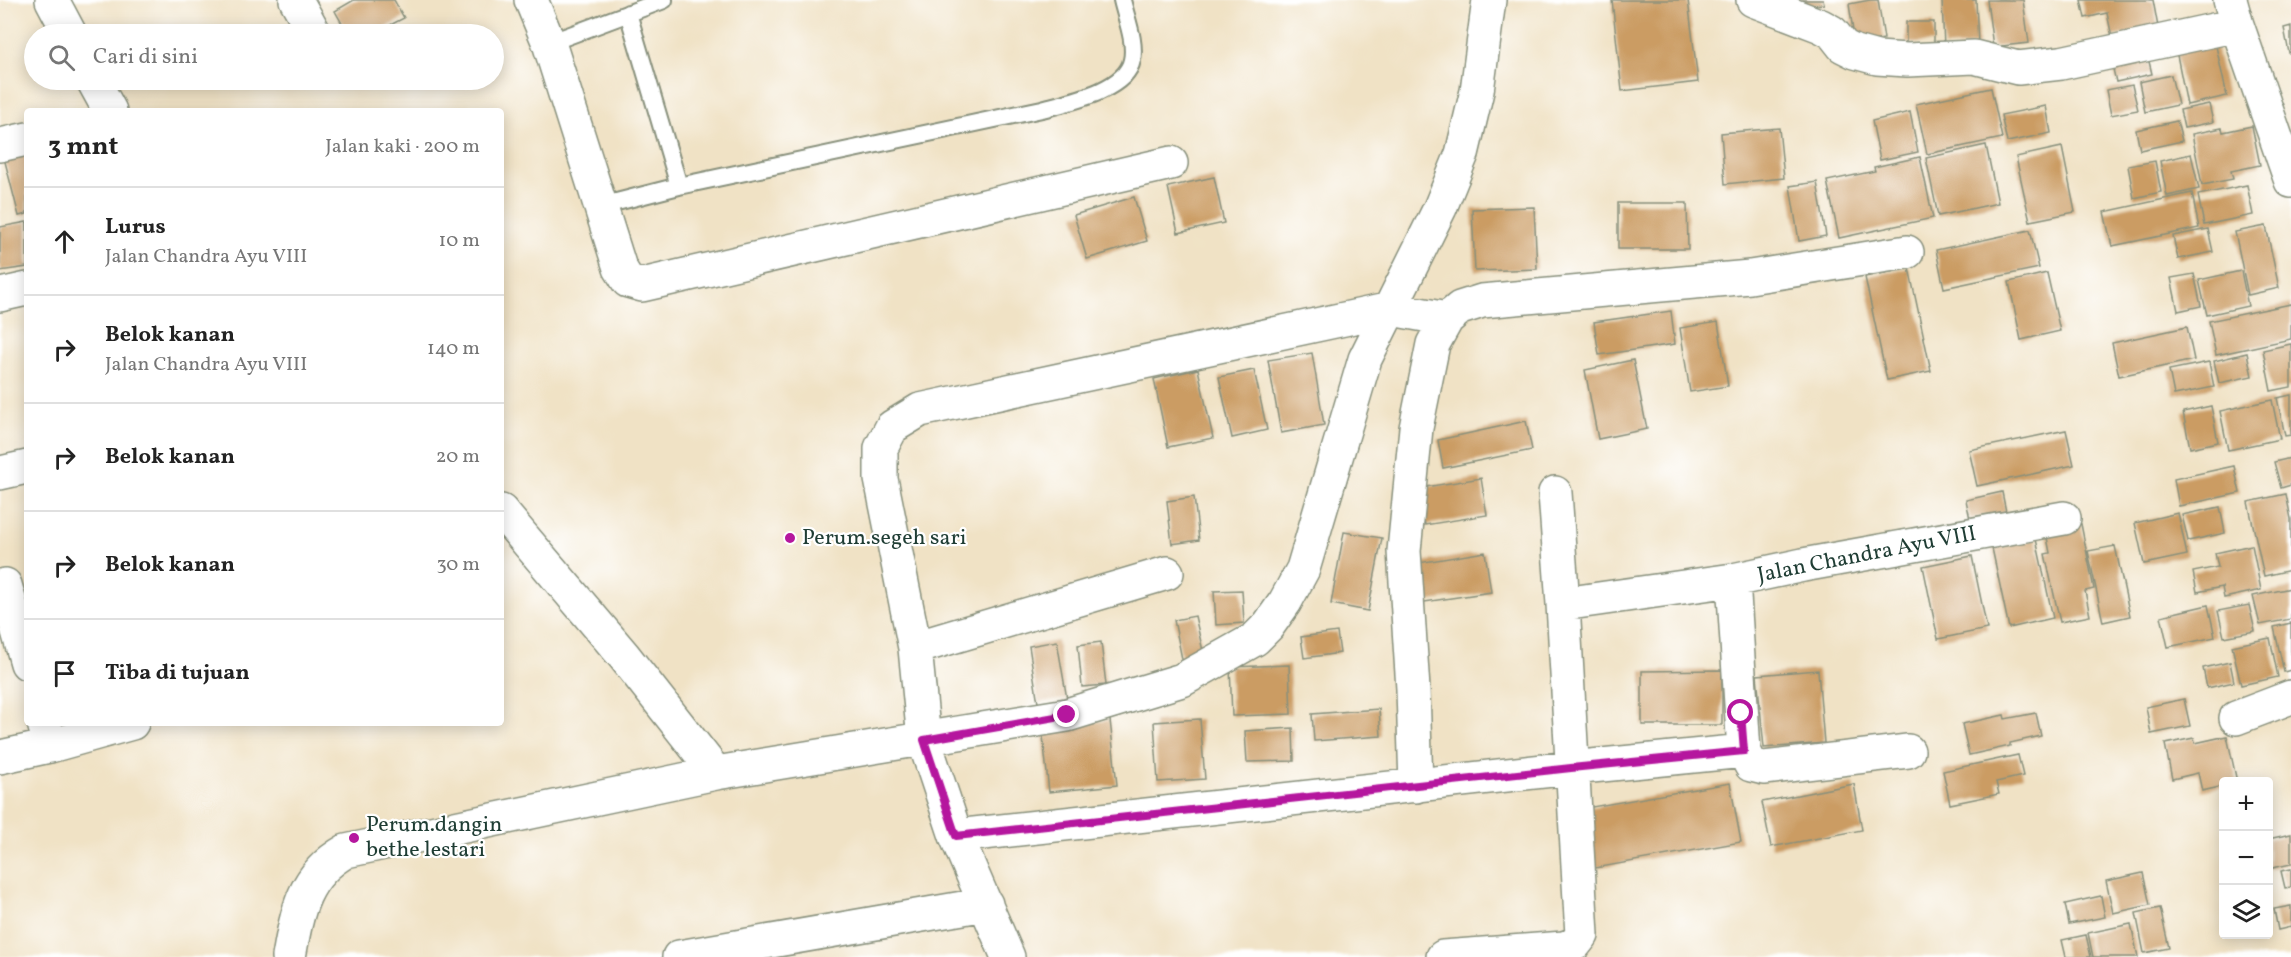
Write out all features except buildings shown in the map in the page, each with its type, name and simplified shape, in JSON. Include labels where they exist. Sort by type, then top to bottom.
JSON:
[{"type":"street","points":[[52,0],[65,24]]},
{"type":"street","points":[[296,0],[309,24]]},
{"type":"street","points":[[531,0],[549,43],[620,268],[627,281],[642,285],[1171,163]]},
{"type":"street","points":[[289,957],[296,917],[304,894],[331,859],[346,851],[716,773],[1067,715],[1182,680],[1255,639],[1268,626],[1285,602],[1303,569],[1365,359],[1440,208],[1462,154],[1477,91],[1489,0]]},
{"type":"street","points":[[1753,0],[1821,26],[1832,33],[1843,46],[1877,58],[1907,60],[1974,57],[2018,68],[2061,63],[2233,13],[2289,169]]},
{"type":"street","points":[[98,90],[108,108]]},
{"type":"street","points":[[0,145],[24,140]]},
{"type":"street","points":[[1416,786],[1413,689],[1404,551],[1416,428],[1433,344],[1447,319],[1460,309],[1482,301],[1750,277],[1907,252]]},
{"type":"street","points":[[0,295],[24,290]]},
{"type":"street","points":[[1008,957],[956,836],[924,740],[915,648],[881,479],[881,448],[892,427],[920,410],[1391,309],[1447,319]]},
{"type":"street","points":[[0,473],[24,468]]},
{"type":"street","points":[[1443,957],[1564,948],[1575,944],[1582,935],[1555,493]]},
{"type":"street","points":[[504,515],[624,656],[716,773]]},
{"type":"street","name":"Jalan Chandra Ayu VIII","points":[[1744,751],[1733,580],[1803,565],[2064,518]]},
{"type":"street","points":[[915,648],[1167,573]]},
{"type":"street","points":[[1563,604],[1733,580]]},
{"type":"street","points":[[11,584],[24,648]]},
{"type":"street","points":[[2236,718],[2291,697]]},
{"type":"street","points":[[0,757],[47,734],[109,726]]},
{"type":"street","points":[[956,836],[1744,751],[1751,765],[1764,768],[1908,751]]},
{"type":"street","points":[[679,957],[986,904]]},
{"type":"lane","points":[[549,43],[664,0]]},
{"type":"lane","points":[[600,206],[679,186],[1083,98],[1110,86],[1126,73],[1132,61],[1133,49],[1122,0]]},
{"type":"lane","points":[[628,13],[679,186]]},
{"type":"place","name":"Perum.segeh sari","points":[[790,538]]},
{"type":"place","name":"Perum.dangin bethe lestari","points":[[354,838]]},
{"type":"route","points":[[1067,715],[924,740],[956,836],[1744,751],[1741,713]]}]
